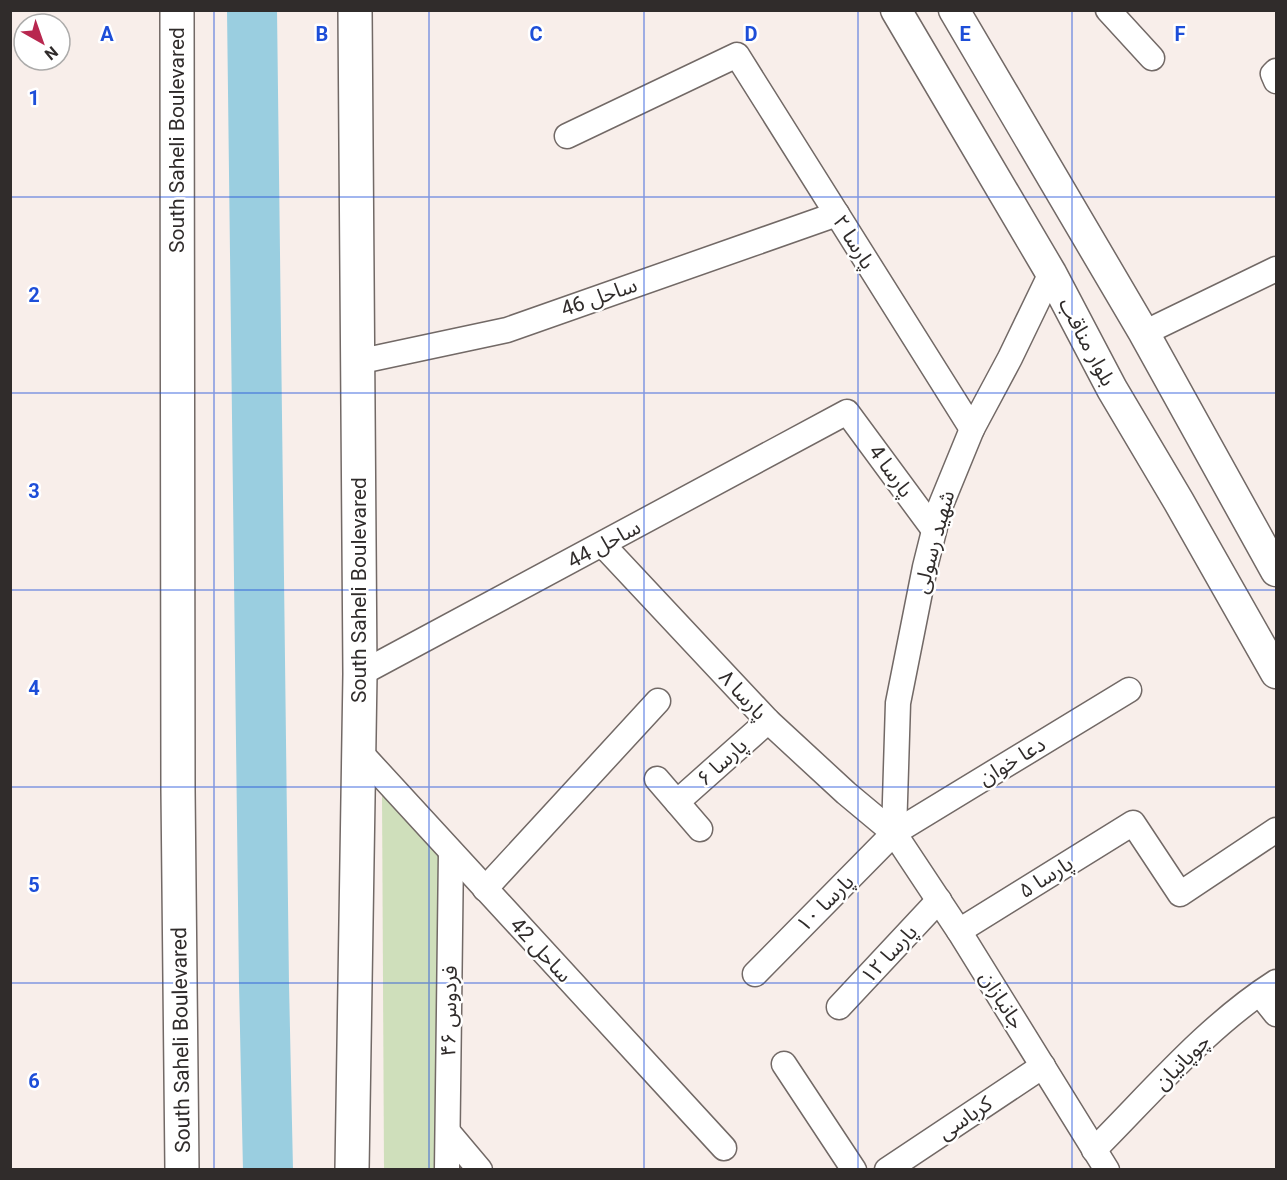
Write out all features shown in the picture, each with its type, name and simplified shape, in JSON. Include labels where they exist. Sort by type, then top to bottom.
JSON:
[{"type":"main road","name":"South Saheli Boulevared","points":[[177,10],[178,790],[183,1170]]},
{"type":"main road","name":"South Saheli Boulevared","points":[[352,1170],[360,675],[355,10]]},
{"type":"street","name":"بلوار مناقب","points":[[896,10],[1051,273],[1108,382],[1174,492],[1276,673]]},
{"type":"street","points":[[954,10],[1144,333],[1276,572]]},
{"type":"street","points":[[1108,10],[1152,58]]},
{"type":"street","name":"پارسا ۲","points":[[567,136],[737,55],[972,429]]},
{"type":"street","points":[[1276,71],[1273,74],[1276,81]]},
{"type":"street","name":"ساحل 46","points":[[357,362],[507,330],[837,214]]},
{"type":"street","points":[[1144,333],[1276,270]]},
{"type":"street","name":"شهید رسولی","points":[[894,833],[898,703],[911,633],[940,507],[972,429],[1010,358],[1051,273]]},
{"type":"street","name":"ساحل 44","points":[[360,675],[847,412]]},
{"type":"street","name":"پارسا 4","points":[[847,412],[934,530]]},
{"type":"street","name":"پارسا ۸","points":[[603,545],[768,721],[846,793],[894,833]]},
{"type":"street","name":"دعا خوان","points":[[894,833],[1129,690]]},
{"type":"street","points":[[485,889],[658,701]]},
{"type":"street","name":"پارسا ۶","points":[[677,802],[768,721]]},
{"type":"street","name":"ساحل 42","points":[[359,751],[724,1148]]},
{"type":"street","points":[[657,779],[700,829]]},
{"type":"street","name":"پارسا ۵","points":[[959,931],[1133,823],[1180,894],[1276,830]]},
{"type":"street","name":"جانبازان","points":[[894,833],[959,931],[1100,1160]]},
{"type":"street","name":"پارسا ۱۰","points":[[755,974],[894,833]]},
{"type":"street","name":"فردوس ۴۶","points":[[447,1170],[452,852]]},
{"type":"street","name":"پارسا ۱۲","points":[[839,1007],[939,900]]},
{"type":"street","points":[[1268,988],[1276,1014]]},
{"type":"street","name":"چوپانیان","points":[[1100,1160],[1193,1049],[1227,1019],[1268,988]]},
{"type":"street","points":[[784,1064],[854,1170]]},
{"type":"street","name":"کرباسی","points":[[887,1170],[1043,1066]]},
{"type":"street","points":[[448,1132],[480,1170]]},
{"type":"green space","points":[[382,794],[438,852],[440,1169],[384,1169]]},
{"type":"waterway","points":[[252,10],[268,1170]]}]
